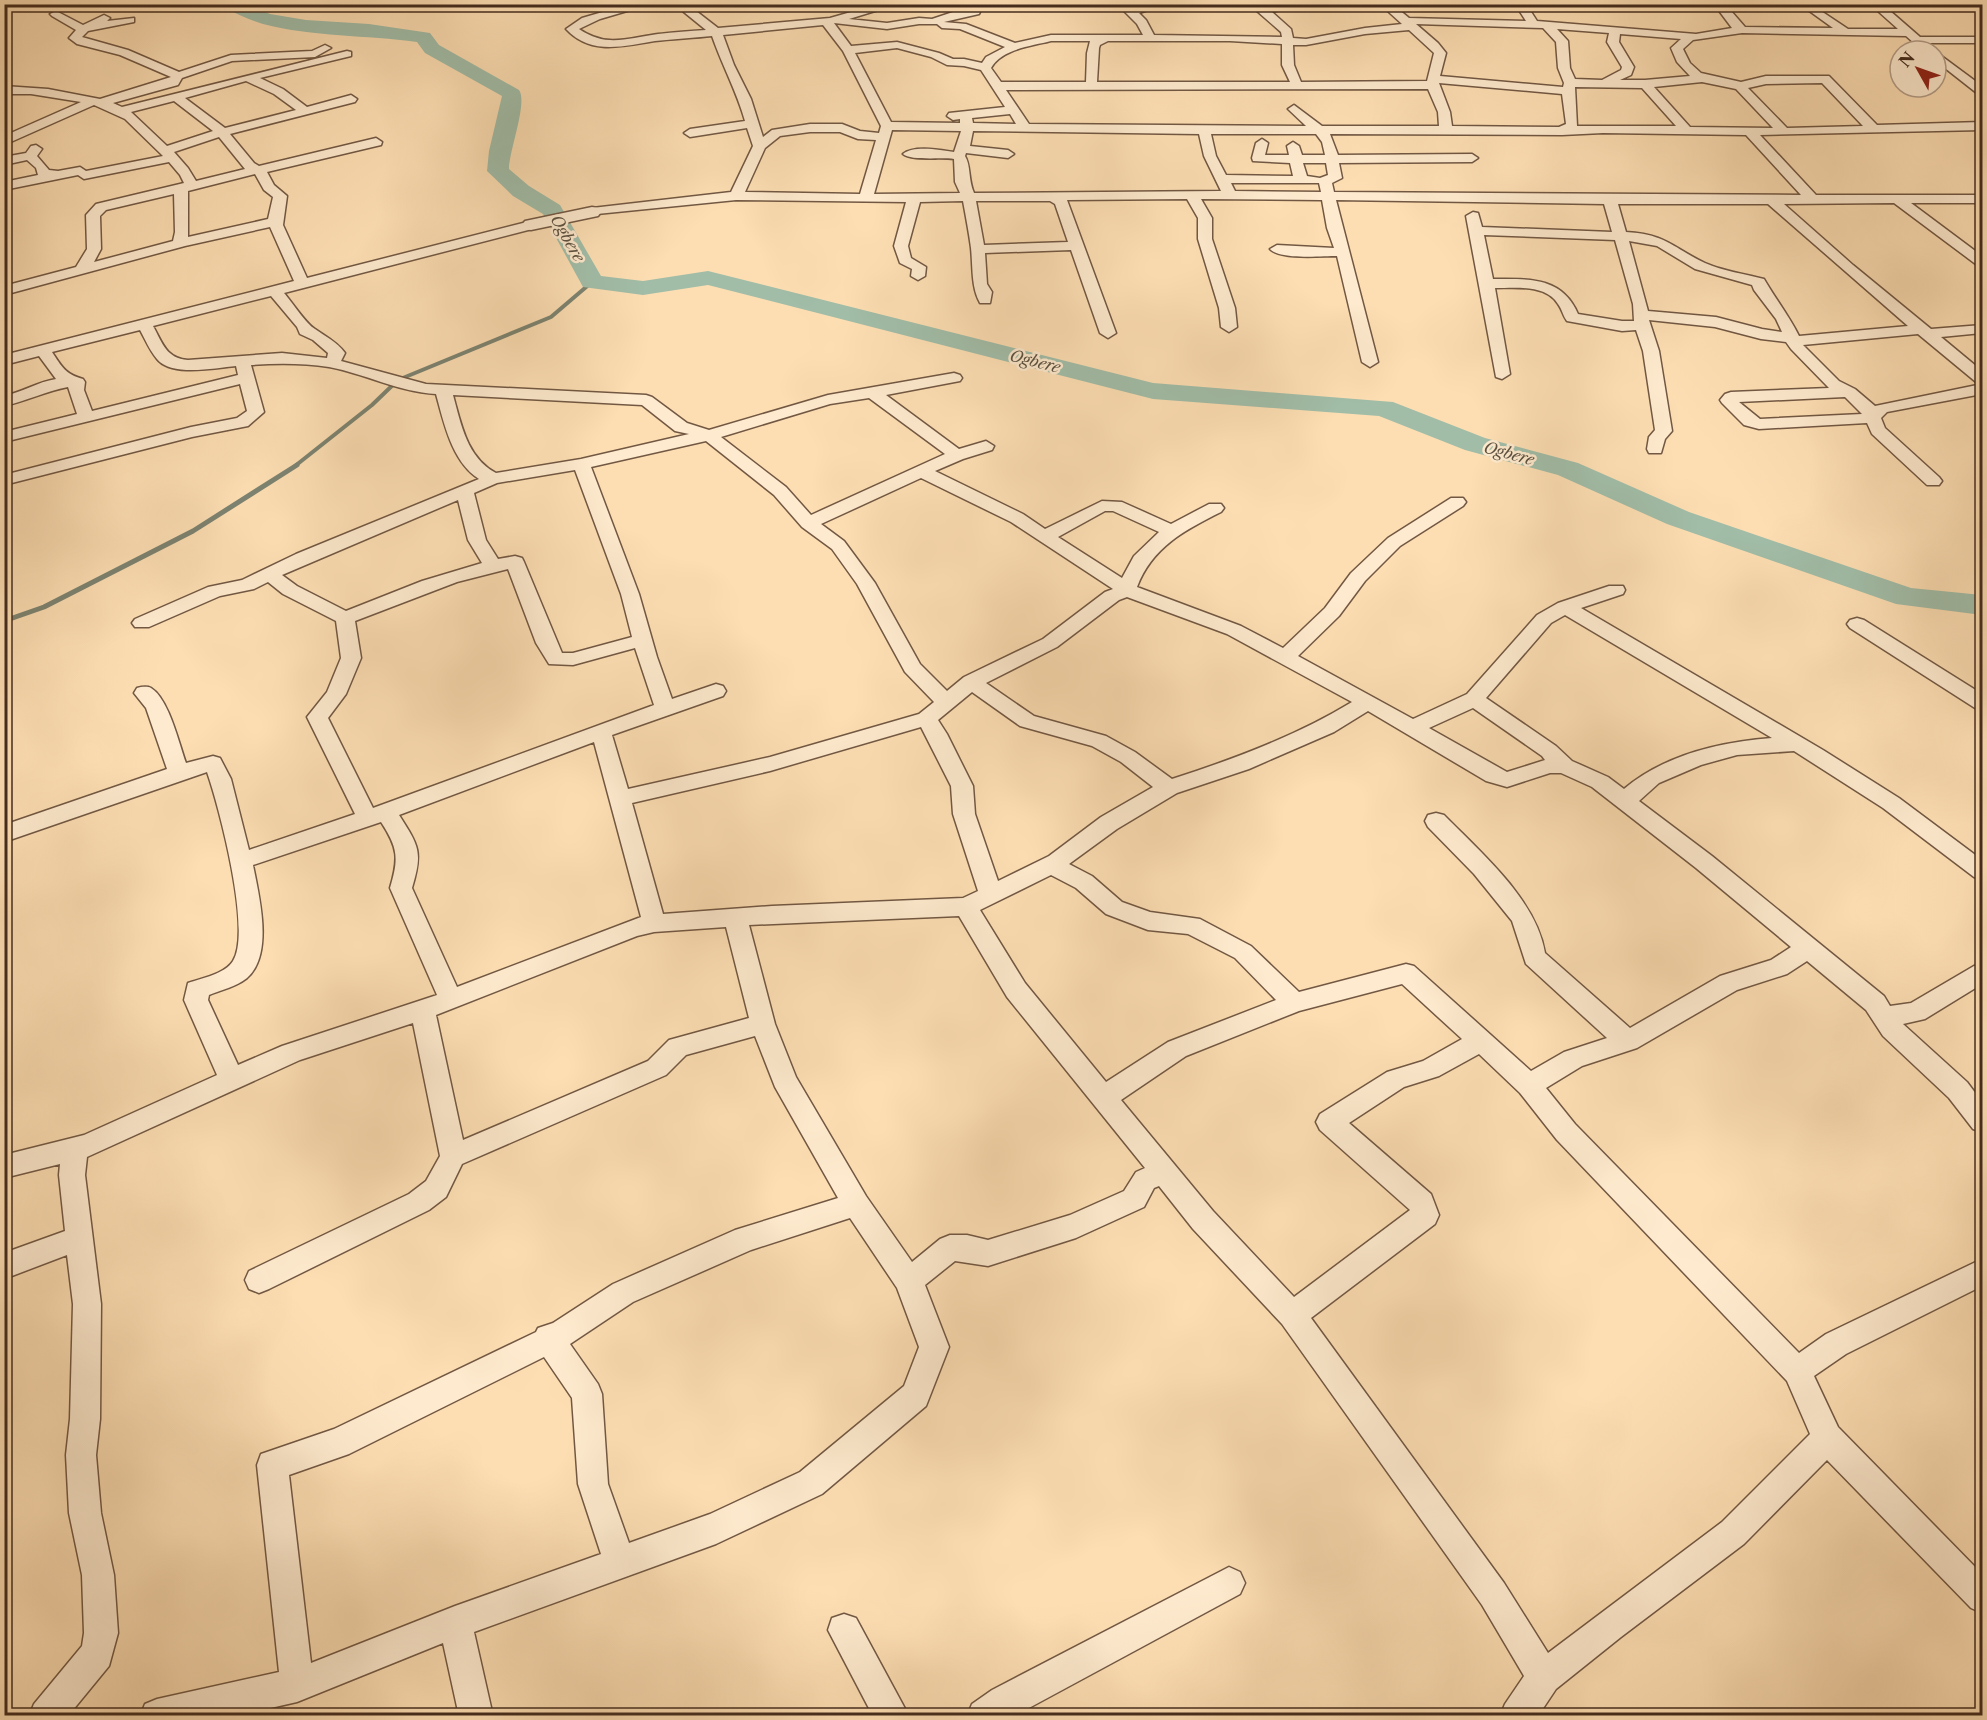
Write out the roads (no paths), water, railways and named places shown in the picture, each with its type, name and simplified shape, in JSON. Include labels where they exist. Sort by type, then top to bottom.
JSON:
[{"type":"street","points":[[646,4],[593,18],[572,29],[589,41],[617,45],[655,38],[828,21],[893,4]]},
{"type":"street","points":[[849,4],[866,10]]},
{"type":"street","points":[[1126,7],[1143,10],[1162,4]]},
{"type":"street","points":[[1258,8],[1299,4]]},
{"type":"street","points":[[1385,4],[1434,45],[1440,53],[1433,82],[1444,112],[1446,130]]},
{"type":"street","points":[[1719,4],[1735,25],[1742,30]]},
{"type":"street","points":[[1875,4],[1915,39]]},
{"type":"street","points":[[1509,5],[1524,9],[1540,25],[1562,41],[1572,125],[1562,131]]},
{"type":"street","points":[[684,6],[717,33],[728,65],[745,99],[759,146]]},
{"type":"street","points":[[1126,7],[1142,22],[1149,38]]},
{"type":"street","points":[[1258,8],[1291,33]]},
{"type":"street","points":[[1812,8],[1845,32]]},
{"type":"street","points":[[56,14],[71,26],[82,30],[130,20]]},
{"type":"street","points":[[828,21],[888,26],[912,22],[933,22],[953,15],[981,19],[1014,47]]},
{"type":"street","points":[[1488,15],[1498,23]]},
{"type":"street","points":[[104,18],[82,30],[75,38],[81,42],[124,52],[178,76]]},
{"type":"street","points":[[888,26],[892,31],[904,34],[940,25],[953,25],[981,19]]},
{"type":"street","points":[[1406,22],[1419,20],[1540,25],[1690,37],[1742,30],[1845,32],[1983,40]]},
{"type":"street","points":[[828,21],[848,50],[885,131],[866,198]]},
{"type":"street","points":[[985,68],[990,59],[1014,47],[1051,38],[1104,39],[1291,33],[1318,41],[1365,31],[1404,28],[1409,25],[1406,22]]},
{"type":"street","points":[[1604,83],[1627,72],[1628,67],[1613,42],[1615,31]]},
{"type":"street","points":[[1287,130],[1299,125],[1294,109],[1293,85],[1287,65],[1291,33]]},
{"type":"street","points":[[1690,37],[1677,48],[1680,61],[1694,74],[1702,78],[1740,86],[1766,80],[1825,78],[1874,130]]},
{"type":"street","points":[[1091,84],[1095,73],[1092,52],[1095,43],[1104,39]]},
{"type":"street","points":[[848,50],[901,46],[935,55],[951,63],[964,62],[985,68],[1026,129]]},
{"type":"street","points":[[4,141],[96,102],[174,82],[178,76],[231,58],[315,54],[325,48]]},
{"type":"street","points":[[121,111],[347,54]]},
{"type":"street","points":[[1948,64],[1983,91]]},
{"type":"street","points":[[247,78],[260,82],[296,102],[305,112]]},
{"type":"street","points":[[998,86],[1433,82],[1569,87],[1604,83],[1645,84],[1702,78]]},
{"type":"street","points":[[1645,84],[1686,130]]},
{"type":"street","points":[[1740,86],[1784,132]]},
{"type":"street","points":[[4,90],[22,89],[96,102],[121,111],[168,154],[190,178],[186,188],[179,244]]},
{"type":"street","points":[[177,97],[222,132],[249,166],[260,171],[268,187],[280,196],[276,224],[302,282]]},
{"type":"street","points":[[4,186],[80,168],[168,154],[222,132],[351,99]]},
{"type":"street","points":[[1222,179],[1325,180],[1335,178],[1332,165],[1334,158],[1325,136],[1301,118],[1294,109]]},
{"type":"street","points":[[937,127],[948,117],[964,113],[1014,110]]},
{"type":"street","points":[[964,113],[969,128],[961,153],[962,182],[969,197],[978,249],[980,284],[985,292],[985,300]]},
{"type":"street","points":[[690,133],[752,124]]},
{"type":"street","points":[[736,196],[759,146],[776,133],[810,128],[842,128],[858,135],[937,127],[1204,130],[1562,131],[1603,129],[1784,132],[1983,126]]},
{"type":"street","points":[[1204,130],[1210,156],[1230,195]]},
{"type":"street","points":[[1287,130],[1292,134],[1295,159],[1301,180]]},
{"type":"street","points":[[1749,130],[1790,178],[1812,199]]},
{"type":"street","points":[[83,268],[94,249],[93,215],[101,207],[376,142]]},
{"type":"street","points":[[1262,142],[1258,158],[1472,158]]},
{"type":"street","points":[[4,161],[33,153],[43,173],[56,175]]},
{"type":"street","points":[[909,154],[1008,154]]},
{"type":"street","points":[[80,168],[101,207]]},
{"type":"street","points":[[1325,180],[1334,228],[1343,252],[1370,362]]},
{"type":"street","points":[[4,360],[531,225],[592,213],[694,199],[736,196],[866,198],[1230,195],[1610,200],[1983,199]]},
{"type":"street","points":[[1052,196],[1060,202],[1108,333]]},
{"type":"street","points":[[1192,196],[1205,218],[1205,239],[1227,308],[1230,327]]},
{"type":"street","points":[[914,197],[901,246],[905,260],[920,267],[918,276]]},
{"type":"street","points":[[1470,199],[1488,283],[1502,374]]},
{"type":"street","points":[[1897,199],[1983,261]]},
{"type":"street","points":[[1610,200],[1651,351],[1664,431],[1657,437],[1655,449]]},
{"type":"street","points":[[1722,200],[1798,222]]},
{"type":"street","points":[[1772,200],[1848,268],[1983,379]]},
{"type":"street","points":[[4,291],[179,244],[276,224]]},
{"type":"street","points":[[1476,231],[1620,235],[1662,243],[1700,266],[1759,282],[1761,290],[1783,318],[1796,346],[1833,384],[1849,392],[1868,408],[1878,430],[1933,481]]},
{"type":"street","points":[[978,249],[1077,246]]},
{"type":"street","points":[[1277,249],[1301,252],[1343,252]]},
{"type":"street","points":[[1488,283],[1543,285],[1564,300],[1572,318],[1622,326],[1642,320],[1716,322],[1761,334],[1794,339],[1983,329]]},
{"type":"street","points":[[274,290],[304,326],[305,331],[315,334],[337,353],[332,363]]},
{"type":"street","points":[[144,324],[163,357],[171,363],[188,365],[282,358],[332,363],[396,383],[443,389],[646,400],[681,427],[709,435],[780,491],[808,523],[838,545],[866,583],[912,667],[947,702]]},
{"type":"street","points":[[42,350],[57,372],[69,382]]},
{"type":"street","points":[[4,480],[191,432],[242,422],[256,411],[242,361]]},
{"type":"street","points":[[4,437],[247,378]]},
{"type":"street","points":[[142,623],[215,591],[247,585],[303,558],[493,479],[581,464],[709,435],[828,400],[954,378]]},
{"type":"street","points":[[4,401],[23,397],[44,386],[77,382],[76,390],[86,417]]},
{"type":"street","points":[[443,389],[458,440],[482,475],[493,479]]},
{"type":"street","points":[[1849,392],[1731,397],[1728,400],[1750,421],[1760,424],[1871,418],[1882,408],[1983,389]]},
{"type":"street","points":[[870,391],[957,455]]},
{"type":"street","points":[[808,523],[957,455],[986,446]]},
{"type":"street","points":[[581,464],[630,594],[642,640],[666,709]]},
{"type":"street","points":[[923,472],[990,503],[1127,590],[1234,630],[1368,702],[1474,766],[1507,780],[1549,766],[1564,766]]},
{"type":"street","points":[[465,492],[477,540],[492,565]]},
{"type":"street","points":[[1285,657],[1332,612],[1358,577],[1394,542],[1457,502]]},
{"type":"street","points":[[1045,536],[1102,506],[1109,505],[1171,531]]},
{"type":"street","points":[[1127,590],[1132,572],[1145,552],[1171,531],[1215,508]]},
{"type":"street","points":[[269,574],[290,590],[345,618],[447,579],[492,565],[515,562],[546,643],[556,660],[573,660],[642,640]]},
{"type":"street","points":[[618,799],[770,764],[926,719],[971,682],[1050,643],[1112,596],[1127,590]]},
{"type":"street","points":[[1412,728],[1474,699],[1544,619],[1566,607],[1616,590]]},
{"type":"street","points":[[1566,607],[1891,803],[1983,871]]},
{"type":"street","points":[[345,618],[351,658],[336,694],[316,717],[376,814],[405,842],[408,864],[401,888],[451,1000]]},
{"type":"street","points":[[1857,624],[1983,703]]},
{"type":"street","points":[[971,682],[1027,721],[1099,741],[1128,758],[1169,788]]},
{"type":"street","points":[[241,861],[444,792],[601,731],[716,691]]},
{"type":"street","points":[[144,693],[155,705],[179,773]]},
{"type":"street","points":[[1474,699],[1549,751],[1564,766],[1599,782],[1626,800],[1809,948],[1875,1003],[1892,1029],[1958,1090],[1983,1121]]},
{"type":"street","points":[[4,1167],[74,1151],[291,1053],[451,1000],[604,939],[654,923],[979,902],[1051,865],[1109,824],[1169,788],[1242,764],[1316,732],[1368,702]]},
{"type":"street","points":[[926,719],[937,734],[962,786],[964,814],[979,902],[1016,990],[1203,1220],[1292,1315],[1486,1585],[1544,1677]]},
{"type":"street","points":[[601,731],[654,923]]},
{"type":"street","points":[[1626,800],[1651,778],[1694,760],[1737,748],[1794,744]]},
{"type":"street","points":[[4,834],[213,763],[241,861],[250,917],[248,956],[243,967],[234,974],[196,990],[196,1000],[232,1079]]},
{"type":"street","points":[[1436,821],[1482,868],[1522,916],[1531,939],[1534,957],[1628,1041]]},
{"type":"street","points":[[1051,865],[1084,882],[1114,908],[1148,921],[1192,926],[1243,952],[1294,1003]]},
{"type":"street","points":[[157,1716],[297,1685],[455,1622],[716,1528],[810,1483],[915,1396],[934,1347],[909,1281],[856,1204],[784,1080],[763,1024],[735,917]]},
{"type":"street","points":[[1529,1085],[1573,1059],[1628,1041],[1729,983],[1779,967],[1809,948]]},
{"type":"street","points":[[1105,1097],[1177,1049],[1294,1003],[1406,973],[1479,1042],[1529,1085],[1566,1132],[1797,1371],[1827,1438],[1983,1597]]},
{"type":"street","points":[[1885,1017],[1916,1012],[1983,973]]},
{"type":"street","points":[[259,1280],[419,1202],[436,1190],[453,1156],[422,1009]]},
{"type":"street","points":[[453,1156],[657,1068],[678,1047],[763,1024]]},
{"type":"street","points":[[1292,1315],[1425,1215],[1421,1202],[1329,1122],[1396,1079],[1430,1069],[1479,1042]]},
{"type":"street","points":[[46,1716],[97,1654],[101,1633],[98,1575],[85,1513],[81,1455],[85,1419],[87,1304],[72,1175],[74,1151]]},
{"type":"street","points":[[909,1281],[950,1248],[968,1248],[988,1253],[1076,1226],[1134,1199],[1144,1180],[1164,1172]]},
{"type":"street","points":[[297,1685],[272,1465],[338,1443],[467,1382],[562,1333],[623,1293],[746,1239],[856,1204]]},
{"type":"street","points":[[4,1266],[80,1238]]},
{"type":"street","points":[[1797,1371],[1836,1344],[1983,1272]]},
{"type":"street","points":[[549,1338],[587,1394],[593,1484],[620,1564]]},
{"type":"street","points":[[1516,1716],[1544,1677],[1609,1625],[1733,1533],[1827,1438]]},
{"type":"street","points":[[984,1716],[1004,1702],[1229,1583]]},
{"type":"street","points":[[455,1622],[476,1716]]},
{"type":"street","points":[[844,1630],[892,1716]]},
{"type":"waterway","name":"Ogbere","points":[[230,4],[266,19],[306,26],[369,30],[423,37],[432,49],[512,94],[498,171],[521,191],[552,210],[592,282],[643,288],[708,278],[1153,391],[1383,408],[1475,444],[1568,469],[1678,518],[1907,597],[1982,605]]},
{"type":"waterway","points":[[295,466],[372,405],[398,380],[551,317],[592,282]]},
{"type":"waterway","points":[[4,621],[44,607],[193,531],[297,465]]}]
